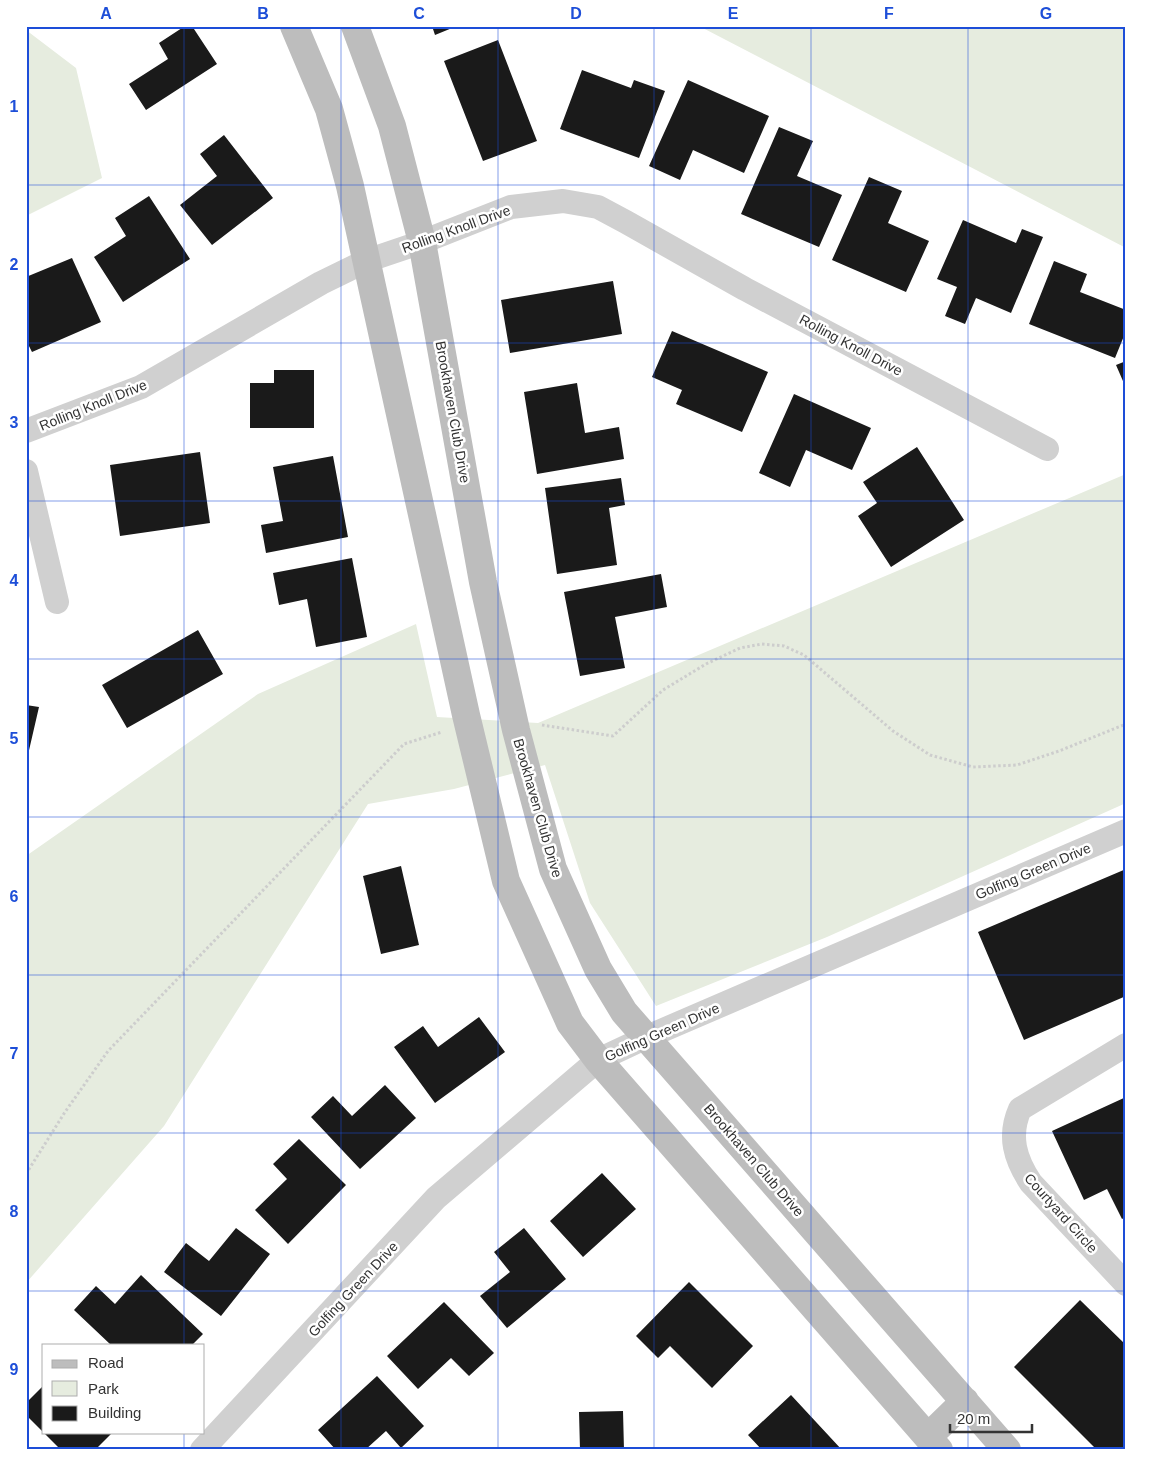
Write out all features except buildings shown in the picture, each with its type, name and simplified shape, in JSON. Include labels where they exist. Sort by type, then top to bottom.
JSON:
[{"type":"main road","points":[[294,26],[329,109],[350,186],[466,715],[506,881],[570,1023],[598,1060],[934,1443],[965,1401]]},
{"type":"main road","name":"Brookhaven Club Drive","points":[[355,26],[392,126],[422,242],[483,582],[516,730],[553,869],[598,969],[624,1012],[1007,1450]]},
{"type":"street","name":"Rolling Knoll Drive","points":[[26,431],[141,387],[321,283],[366,261],[511,208],[562,201],[598,208],[754,294],[1047,449]]},
{"type":"street","points":[[26,471],[58,602]]},
{"type":"street","name":"Golfing Green Drive","points":[[202,1450],[436,1198],[598,1060],[647,1037],[1126,831]]},
{"type":"street","name":"Courtyard Circle","points":[[1126,1045],[1020,1109],[1014,1124],[1014,1145],[1020,1166],[1030,1183],[1126,1284]]},
{"type":"green space","points":[[699,26],[1126,26],[1126,248]]},
{"type":"green space","points":[[26,30],[76,68],[102,178],[26,216]]},
{"type":"green space","points":[[1126,474],[1126,803],[827,937],[656,1006],[590,903],[545,765],[454,789],[368,804],[164,1126],[26,1283],[26,856],[258,694],[416,624],[437,717],[538,723]]}]
